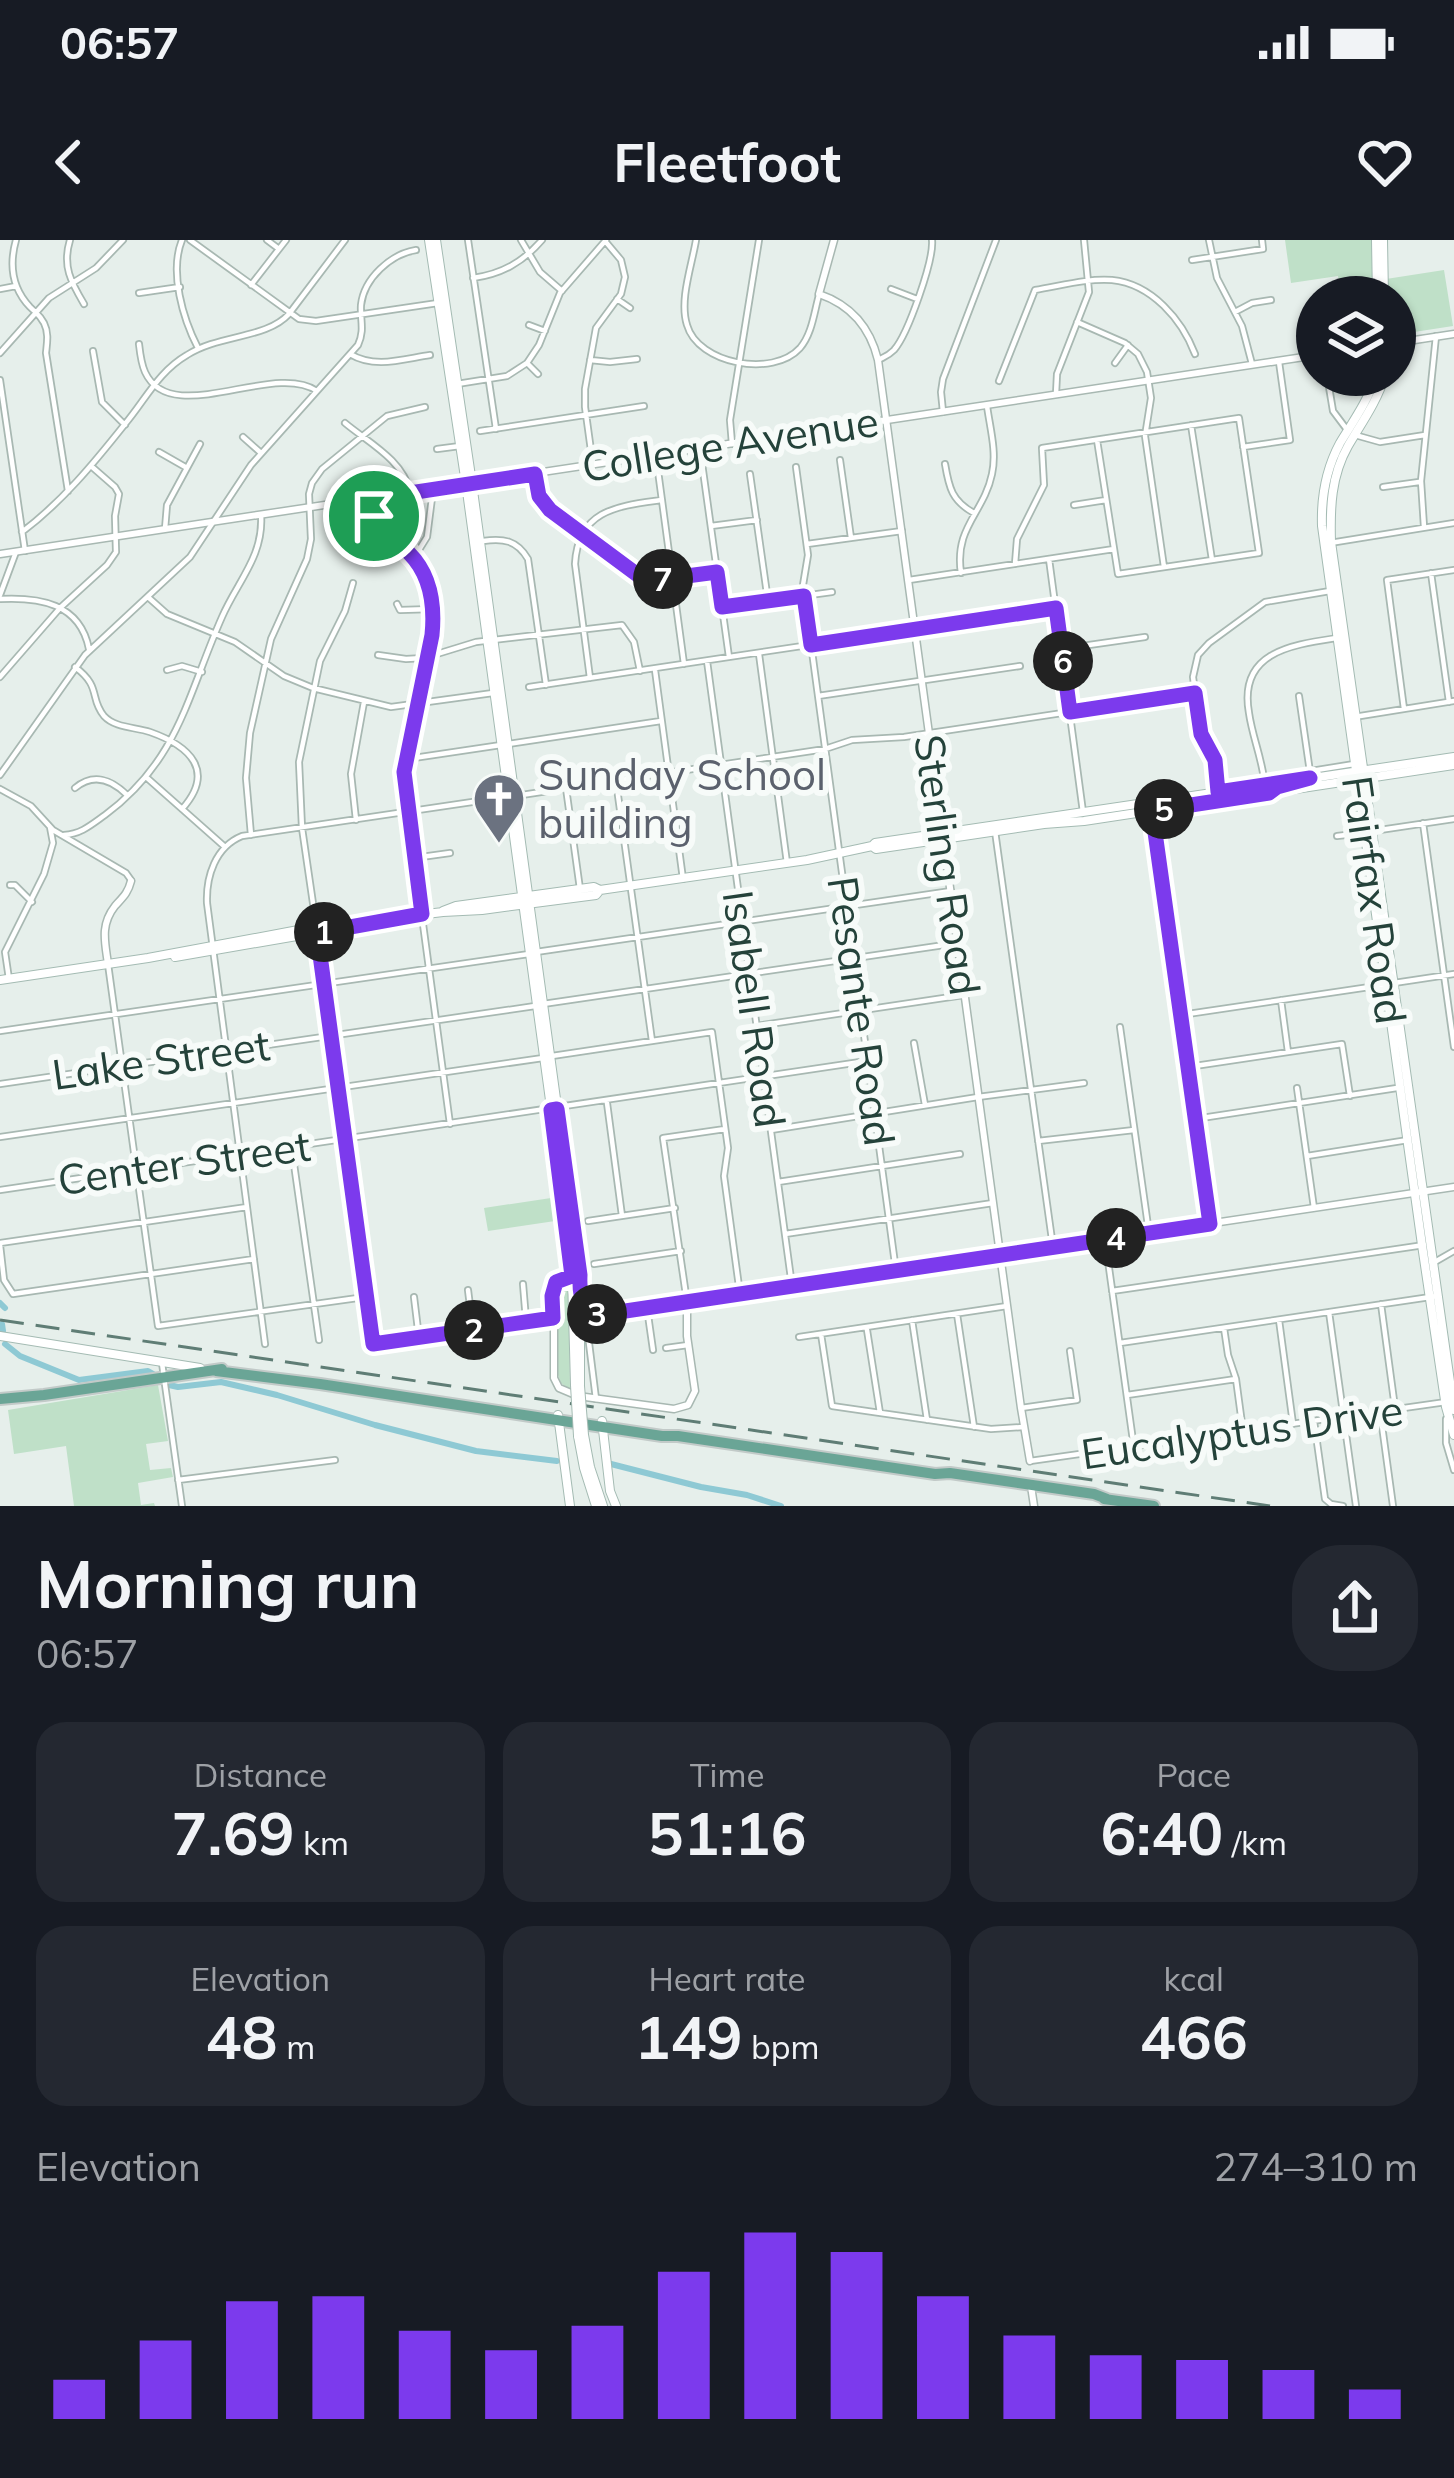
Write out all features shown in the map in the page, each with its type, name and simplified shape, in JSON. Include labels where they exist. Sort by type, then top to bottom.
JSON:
[{"type":"main road","points":[[432,240],[460,446],[480,542],[503,758],[520,835],[532,953],[580,1275],[578,1389]]},
{"type":"main road","points":[[432,240],[457,384],[526,900]]},
{"type":"main road","points":[[1380,240],[1381,276]]},
{"type":"main road","name":"Fairfax Road","points":[[1369,396],[1352,433],[1333,458],[1322,514],[1368,835],[1378,867],[1390,984]]},
{"type":"main road","points":[[1403,773],[1438,758]]},
{"type":"main road","points":[[526,900],[876,849],[1083,812],[1179,806],[1269,793],[1438,758],[1454,761]]},
{"type":"main road","points":[[943,836],[1048,824],[1310,775],[1403,773],[1454,761]]},
{"type":"main road","points":[[1269,793],[1310,775]]},
{"type":"main road","points":[[1179,806],[1215,796],[1218,789]]},
{"type":"main road","points":[[1048,824],[1083,812]]},
{"type":"main road","points":[[995,831],[1027,821]]},
{"type":"main road","name":"Fairfax Road","points":[[1368,832],[1454,1435]]},
{"type":"main road","points":[[5,980],[442,912],[456,906],[596,895],[600,890]]},
{"type":"main road","name":"Fairfax Road","points":[[1405,1087],[1408,1140],[1419,1193]]},
{"type":"main road","points":[[554,1109],[572,1276],[581,1436],[599,1506]]},
{"type":"main road","name":"Fairfax Road","points":[[1426,1245],[1434,1297]]},
{"type":"main road","points":[[0,1336],[1154,1506]]},
{"type":"main road","points":[[0,1402],[221,1369]]},
{"type":"main road","points":[[558,1418],[570,1506]]},
{"type":"main road","points":[[602,1424],[616,1506]]},
{"type":"street","points":[[16,240],[12,264],[16,286],[45,325],[68,491]]},
{"type":"street","points":[[70,240],[66,264],[83,304]]},
{"type":"street","points":[[0,353],[49,298],[96,268],[123,240]]},
{"type":"street","points":[[198,348],[186,323],[180,287],[177,258],[186,240],[299,320],[438,303]]},
{"type":"street","points":[[267,240],[279,249]]},
{"type":"street","points":[[251,285],[286,240]]},
{"type":"street","points":[[22,532],[51,511],[169,368],[198,348],[268,330],[289,314],[345,240]]},
{"type":"street","points":[[468,240],[496,429]]},
{"type":"street","points":[[520,240],[546,279],[562,291]]},
{"type":"street","points":[[473,278],[504,271],[542,240]]},
{"type":"street","points":[[457,384],[507,376],[527,363],[562,291],[605,240],[623,265],[624,283],[598,323],[585,389],[593,465]]},
{"type":"street","points":[[696,240],[685,305],[695,341],[716,356],[771,364],[795,353],[807,337],[834,240]]},
{"type":"street","points":[[732,444],[730,420],[759,240]]},
{"type":"street","points":[[878,360],[898,344],[931,264],[932,240]]},
{"type":"street","points":[[943,412],[943,379],[996,240]]},
{"type":"street","points":[[1056,394],[1057,374],[1087,298],[1090,281],[1084,240]]},
{"type":"street","points":[[1209,240],[1220,286],[1246,337],[1252,364]]},
{"type":"street","points":[[1192,260],[1263,249],[1262,240]]},
{"type":"street","points":[[0,775],[89,650],[190,557],[250,465],[350,354],[362,335],[365,291],[386,263],[416,250]]},
{"type":"street","points":[[999,381],[1035,290],[1090,281],[1118,280],[1159,302],[1176,318],[1195,354]]},
{"type":"street","points":[[0,289],[16,286]]},
{"type":"street","points":[[139,293],[180,287]]},
{"type":"street","points":[[891,289],[917,299]]},
{"type":"street","name":"Sterling Road","points":[[819,294],[842,304],[860,320],[878,360],[1030,1461]]},
{"type":"street","points":[[617,299],[630,308]]},
{"type":"street","points":[[1235,312],[1271,300]]},
{"type":"street","points":[[1077,322],[1128,345],[1142,360],[1150,380],[1144,432],[1165,567]]},
{"type":"street","points":[[529,325],[544,331]]},
{"type":"street","points":[[1416,339],[1454,334]]},
{"type":"street","points":[[1424,527],[1421,481],[1436,336]]},
{"type":"street","points":[[139,344],[144,370],[153,383],[172,394],[287,381],[317,392]]},
{"type":"street","points":[[1115,363],[1128,345]]},
{"type":"street","points":[[93,351],[102,401],[124,425]]},
{"type":"street","points":[[350,354],[372,363],[430,355]]},
{"type":"street","name":"College Avenue","points":[[0,554],[1296,358]]},
{"type":"street","points":[[590,360],[637,359]]},
{"type":"street","points":[[1243,447],[1290,440],[1278,360]]},
{"type":"street","points":[[527,363],[538,374]]},
{"type":"street","points":[[0,380],[22,532],[21,551],[0,597],[36,599],[60,608],[83,630],[89,650]]},
{"type":"street","points":[[1330,396],[1333,411],[1352,433],[1380,442],[1425,435]]},
{"type":"street","points":[[961,573],[959,546],[988,487],[993,466],[986,405]]},
{"type":"street","points":[[480,431],[644,406]]},
{"type":"street","points":[[251,835],[246,765],[265,663],[307,559],[309,494],[315,477],[392,413],[425,407]]},
{"type":"street","points":[[1015,564],[1017,539],[1044,485],[1042,448],[1239,418],[1259,553],[1118,574],[1097,440]]},
{"type":"street","points":[[345,423],[398,466],[410,492]]},
{"type":"street","points":[[1191,425],[1212,560]]},
{"type":"street","points":[[243,437],[261,454]]},
{"type":"street","points":[[165,530],[166,505],[200,444]]},
{"type":"street","points":[[437,449],[460,446]]},
{"type":"street","points":[[700,448],[728,657]]},
{"type":"street","points":[[159,452],[187,468]]},
{"type":"street","points":[[656,455],[684,664]]},
{"type":"street","points":[[840,460],[851,538]]},
{"type":"street","points":[[945,464],[952,495],[974,513]]},
{"type":"street","points":[[0,677],[116,552],[119,494],[90,465]]},
{"type":"street","name":"Pesante Road","points":[[796,467],[808,555],[804,596],[896,1270]]},
{"type":"street","points":[[535,474],[545,506],[639,576],[656,580],[717,572]]},
{"type":"street","points":[[750,474],[768,601]]},
{"type":"street","points":[[1383,487],[1421,481]]},
{"type":"street","points":[[414,558],[427,537],[433,489]]},
{"type":"street","points":[[370,499],[381,529],[414,558],[429,585],[433,609],[404,781],[450,1124]]},
{"type":"street","points":[[590,678],[574,564],[577,547],[606,510],[662,500]]},
{"type":"street","points":[[1074,505],[1106,500]]},
{"type":"street","points":[[64,835],[83,831],[128,796],[170,743],[215,633],[258,551],[261,515]]},
{"type":"street","points":[[711,526],[757,520]]},
{"type":"street","points":[[1328,543],[1454,523]]},
{"type":"street","points":[[806,544],[902,531]]},
{"type":"street","points":[[480,542],[508,541],[525,554],[546,685]]},
{"type":"street","points":[[909,580],[1114,549]]},
{"type":"street","points":[[1049,559],[1083,812]]},
{"type":"street","points":[[1404,709],[1387,580],[1454,570]]},
{"type":"street","points":[[1352,717],[1451,702],[1431,573]]},
{"type":"street","points":[[353,583],[345,611],[323,650],[299,762],[302,828],[373,1344],[553,1318]]},
{"type":"street","points":[[1299,696],[1310,775],[1218,789],[1213,754],[1201,734],[1195,693],[1198,655],[1265,602],[1335,590]]},
{"type":"street","points":[[722,607],[832,592]]},
{"type":"street","points":[[149,598],[174,618],[244,647],[293,681],[364,702],[392,707],[494,692]]},
{"type":"street","points":[[529,687],[1056,608]]},
{"type":"street","points":[[415,610],[433,609]]},
{"type":"street","points":[[378,656],[428,657],[490,640],[622,625],[634,642],[640,670]]},
{"type":"street","points":[[1061,649],[1145,637]]},
{"type":"street","points":[[1264,779],[1246,696],[1252,674],[1286,647],[1341,638]]},
{"type":"street","points":[[759,652],[787,863]]},
{"type":"street","name":"Isabell Road","points":[[706,661],[792,1286]]},
{"type":"street","points":[[167,670],[182,666],[202,671]]},
{"type":"street","points":[[818,696],[1020,666]]},
{"type":"street","points":[[75,667],[92,683],[98,706],[108,719],[154,734],[190,756],[198,770],[196,791],[182,809]]},
{"type":"street","points":[[654,668],[683,878]]},
{"type":"street","points":[[265,1344],[207,887],[214,864],[234,839],[825,749],[869,737],[929,733],[1195,693]]},
{"type":"street","points":[[356,820],[351,774],[364,702]]},
{"type":"street","points":[[406,759],[662,721]]},
{"type":"street","points":[[146,777],[225,847]]},
{"type":"street","points":[[75,788],[87,780],[102,779],[128,796]]},
{"type":"street","points":[[616,781],[652,1041]]},
{"type":"street","points":[[566,788],[580,889]]},
{"type":"street","points":[[0,789],[31,806],[50,827],[126,873],[131,881],[105,923],[158,1326],[365,1297]]},
{"type":"street","points":[[1151,806],[1210,1224]]},
{"type":"street","points":[[1337,836],[1454,819]]},
{"type":"street","points":[[1423,824],[1450,974],[1454,1047]]},
{"type":"street","points":[[5,980],[3,950],[32,902],[52,849],[50,827]]},
{"type":"street","points":[[995,831],[1053,1247]]},
{"type":"street","points":[[414,858],[450,853]]},
{"type":"street","points":[[10,885],[32,902]]},
{"type":"street","points":[[0,1031],[951,890]]},
{"type":"street","name":"Lake Street","points":[[0,1084],[958,943]]},
{"type":"street","points":[[1181,1015],[1450,974]]},
{"type":"street","points":[[756,1026],[965,995]]},
{"type":"street","points":[[1281,1000],[1288,1052]]},
{"type":"street","points":[[1120,1027],[1149,1233]]},
{"type":"street","points":[[0,1137],[712,1032],[740,1294]]},
{"type":"street","points":[[914,1043],[925,1105]]},
{"type":"street","points":[[1188,1067],[1342,1044],[1350,1096]]},
{"type":"street","name":"Center Street","points":[[0,1190],[866,1061]]},
{"type":"street","points":[[771,1130],[1084,1083]]},
{"type":"street","points":[[1195,1119],[1405,1087]]},
{"type":"street","points":[[1298,1088],[1314,1208]]},
{"type":"street","points":[[607,1101],[622,1216]]},
{"type":"street","points":[[572,1276],[556,1282],[554,1288],[555,1383],[563,1391],[578,1389],[596,1399],[674,1409],[688,1406],[694,1395],[688,1302],[663,1138],[725,1129]]},
{"type":"street","points":[[1038,1141],[1135,1130]]},
{"type":"street","points":[[1307,1156],[1408,1140]]},
{"type":"street","points":[[292,1147],[319,1340]]},
{"type":"street","points":[[778,1182],[961,1154]]},
{"type":"street","points":[[579,1327],[604,1314],[1454,1187]]},
{"type":"street","points":[[785,1234],[994,1203]]},
{"type":"street","points":[[247,1207],[0,1244],[4,1280],[13,1294],[254,1259]]},
{"type":"street","points":[[588,1221],[675,1208]]},
{"type":"street","points":[[1105,1239],[1134,1448]]},
{"type":"street","points":[[1112,1292],[1426,1245]]},
{"type":"street","points":[[594,1264],[681,1251]]},
{"type":"street","points":[[1432,1263],[1454,1251]]},
{"type":"street","points":[[523,1283],[526,1322]]},
{"type":"street","points":[[468,1290],[473,1330]]},
{"type":"street","points":[[580,1295],[587,1311],[604,1314]]},
{"type":"street","points":[[414,1297],[419,1338]]},
{"type":"street","points":[[1120,1343],[1434,1297]]},
{"type":"street","points":[[1381,1304],[1395,1408]]},
{"type":"street","points":[[799,1337],[1006,1306]]},
{"type":"street","points":[[647,1308],[653,1350]]},
{"type":"street","points":[[1328,1312],[1356,1506]]},
{"type":"street","points":[[957,1313],[974,1427]]},
{"type":"street","points":[[912,1320],[927,1420]]},
{"type":"street","points":[[1279,1320],[1293,1424]]},
{"type":"street","points":[[867,1327],[880,1413]]},
{"type":"street","points":[[1224,1328],[1243,1431]]},
{"type":"street","points":[[821,1334],[832,1406],[1000,1430],[1024,1427]]},
{"type":"street","points":[[588,1335],[596,1399]]},
{"type":"street","points":[[665,1348],[688,1345]]},
{"type":"street","points":[[1021,1408],[1077,1400],[1070,1351]]},
{"type":"street","points":[[161,1360],[182,1506]]},
{"type":"street","points":[[1127,1395],[1236,1378]]},
{"type":"street","points":[[1450,1404],[1446,1443],[1454,1469]]},
{"type":"street","name":"Eucalyptus Drive","points":[[1030,1461],[1450,1404]]},
{"type":"street","points":[[1380,1411],[1393,1506]]},
{"type":"street","points":[[1314,1421],[1325,1499],[1343,1506]]},
{"type":"street","points":[[178,1480],[335,1460]]},
{"type":"street","points":[[1032,1488],[1034,1506]]},
{"type":"green space","points":[[1285,240],[1375,240],[1375,276],[1296,276],[1296,282],[1291,283]]},
{"type":"green space","points":[[1444,270],[1453,326],[1416,332],[1416,276],[1405,276]]},
{"type":"green space","points":[[551,1198],[555,1221],[488,1231],[484,1208]]},
{"type":"green space","points":[[562,1285],[569,1295],[570,1390],[558,1375],[557,1297]]},
{"type":"green space","points":[[158,1385],[168,1441],[146,1444],[150,1470],[171,1468],[173,1477],[138,1483],[141,1505],[155,1506],[74,1506],[66,1446],[14,1454],[8,1410]]},
{"type":"waterway","points":[[0,1303],[5,1308]]},
{"type":"waterway","points":[[2,1324],[3,1331]]},
{"type":"waterway","points":[[5,1344],[20,1356],[79,1380],[148,1371],[155,1375]]},
{"type":"waterway","points":[[169,1385],[221,1382],[476,1451],[557,1461]]},
{"type":"waterway","points":[[611,1464],[781,1506]]},
{"type":"railway","points":[[0,1320],[1270,1506]]},
{"type":"place","name":"Sunday School building","points":[[499,845]]},
{"type":"route","points":[[535,474],[545,506],[639,576],[656,580],[717,572],[722,607],[804,596],[811,645],[1056,608],[1070,712],[1195,693],[1201,734],[1215,760],[1218,792],[1310,778],[1269,793],[1152,811],[1210,1224],[593,1313],[587,1311],[580,1295],[557,1109],[551,1110],[572,1276],[556,1282],[553,1318],[373,1344],[317,933],[422,914],[404,772],[433,615],[422,570],[410,553],[385,534],[374,516],[370,499],[535,474]]}]
